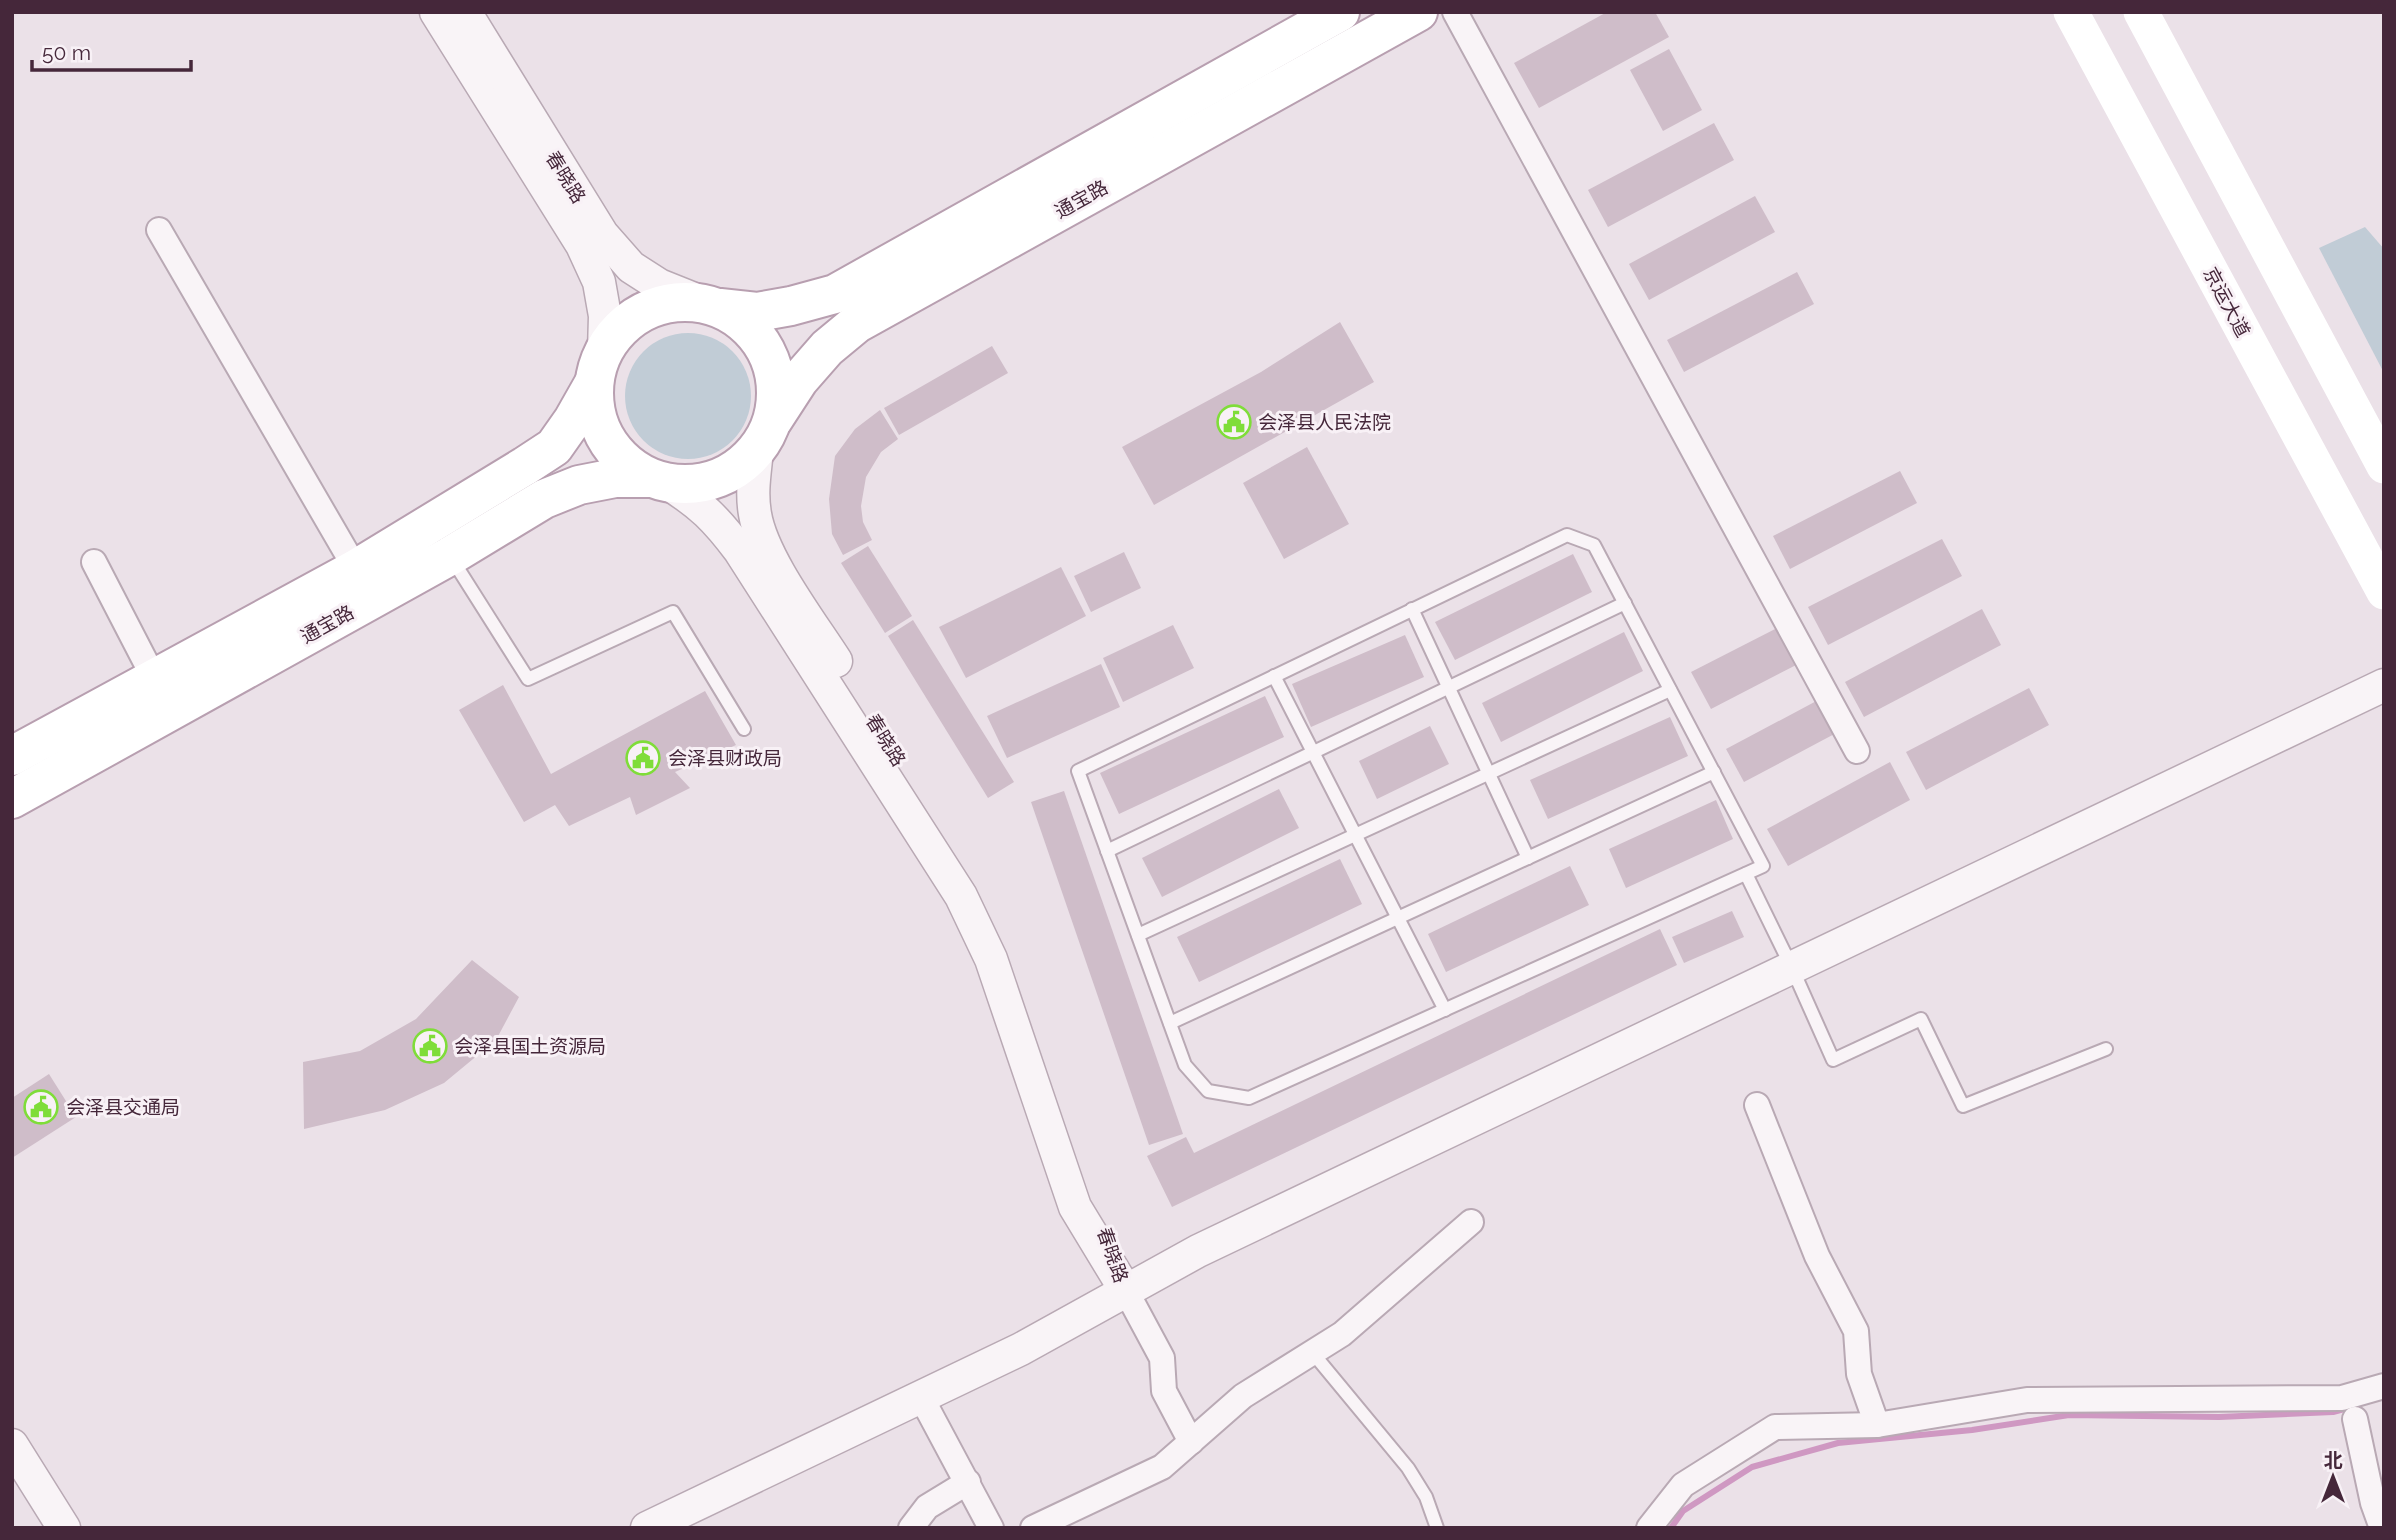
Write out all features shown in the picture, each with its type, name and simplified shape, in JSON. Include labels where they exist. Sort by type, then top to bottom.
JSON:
[{"type":"main road","name":"通宝路","points":[[712,306],[757,312],[835,294],[1340,12]]},
{"type":"main road","name":"通宝路","points":[[765,435],[799,380],[827,348],[856,324],[1418,12]]},
{"type":"main road","name":"京运大道","points":[[2071,12],[2384,592]]},
{"type":"main road","points":[[2141,12],[2384,466]]},
{"type":"main road","points":[[12,756],[356,569],[554,447],[573,420],[599,367],[625,324],[654,307],[670,303],[712,306],[749,327],[768,354],[777,386],[765,435],[746,462],[717,479],[700,483],[658,480],[622,459],[602,432],[596,416],[599,367]]},
{"type":"main road","name":"通宝路","points":[[12,799],[450,556],[544,499],[579,485],[614,478],[658,480]]},
{"type":"street","name":"春晓路","points":[[436,12],[582,245],[599,282],[605,316],[599,367]]},
{"type":"street","name":"春晓路","points":[[464,12],[602,234],[631,267],[659,285],[712,306]]},
{"type":"street","points":[[1455,12],[1857,751]]},
{"type":"street","points":[[159,230],[356,569]]},
{"type":"street","name":"春晓路","points":[[765,435],[752,488],[755,517],[765,550],[979,886],[1010,951],[1126,1291]]},
{"type":"street","name":"春晓路","points":[[658,480],[695,500],[726,532],[961,896],[991,958],[1075,1208],[1126,1291]]},
{"type":"street","points":[[94,562],[155,680]]},
{"type":"street","points":[[647,1528],[920,1395],[1021,1349],[1198,1251],[2384,685]]},
{"type":"street","points":[[1757,1105],[1817,1256],[1856,1331],[1858,1374],[1877,1425]]},
{"type":"street","points":[[1033,1528],[1162,1467],[1243,1396],[1342,1334],[1471,1222]]},
{"type":"street","points":[[1126,1291],[1162,1358],[1164,1391],[1191,1441]]},
{"type":"street","points":[[1649,1528],[1683,1485],[1775,1427],[1877,1425],[2027,1400],[2342,1398],[2384,1386]]},
{"type":"street","points":[[920,1395],[992,1528]]},
{"type":"street","points":[[2355,1419],[2373,1503],[2382,1528]]},
{"type":"street","points":[[12,1445],[64,1528]]},
{"type":"street","points":[[911,1528],[927,1507],[968,1482]]},
{"type":"lane","points":[[1567,535],[1594,545],[1763,866],[1249,1098],[1208,1091],[1185,1065],[1077,771],[1412,609],[1567,535]]},
{"type":"lane","points":[[450,556],[528,679],[673,612],[744,729]]},
{"type":"lane","points":[[1107,851],[1625,603]]},
{"type":"lane","points":[[1412,609],[1528,858]]},
{"type":"lane","points":[[1274,676],[1445,1010]]},
{"type":"lane","points":[[1138,935],[1671,690]]},
{"type":"lane","points":[[1170,1023],[1714,772]]},
{"type":"lane","points":[[1746,874],[1793,968],[1833,1060],[1922,1020],[1963,1106],[2106,1049]]},
{"type":"lane","points":[[1312,1353],[1408,1468],[1426,1497],[1437,1528]]},
{"type":"shaded area","points":[[2365,227],[2384,249],[2384,373],[2319,248]]},
{"type":"shaded area","points":[[688,333],[712,338],[733,351],[746,372],[751,396],[746,420],[733,441],[712,454],[688,459],[664,454],[643,441],[630,420],[625,396],[630,372],[643,351],[664,338]]},
{"type":"building","points":[[1607,12],[1655,12],[1669,37],[1539,108],[1514,63]]},
{"type":"building","points":[[1669,49],[1702,110],[1663,131],[1630,70]]},
{"type":"building","points":[[1714,123],[1734,160],[1608,227],[1588,190]]},
{"type":"building","points":[[1755,196],[1775,232],[1649,300],[1629,264]]},
{"type":"building","points":[[1797,272],[1814,304],[1684,372],[1667,340]]},
{"type":"building","name":"会泽县人民法院","points":[[1340,322],[1374,382],[1154,505],[1122,447],[1261,372]]},
{"type":"building","points":[[992,346],[1008,373],[899,435],[884,408]]},
{"type":"building","points":[[880,410],[898,439],[881,452],[866,477],[861,506],[863,522],[872,540],[843,555],[832,534],[829,499],[835,456],[855,429]]},
{"type":"building","points":[[1307,447],[1349,524],[1284,559],[1243,483]]},
{"type":"building","points":[[1900,471],[1917,503],[1790,569],[1773,536]]},
{"type":"building","points":[[1942,539],[1962,576],[1828,645],[1808,607]]},
{"type":"building","points":[[868,546],[912,616],[885,633],[841,563]]},
{"type":"building","points":[[1124,552],[1141,588],[1091,612],[1074,576]]},
{"type":"building","points":[[1573,554],[1592,592],[1455,660],[1435,622]]},
{"type":"building","points":[[1061,567],[1086,616],[966,678],[939,627]]},
{"type":"building","points":[[1982,609],[2001,645],[1864,717],[1845,682]]},
{"type":"building","points":[[913,620],[1014,782],[988,798],[888,636]]},
{"type":"building","points":[[1173,625],[1194,668],[1123,702],[1103,658]]},
{"type":"building","points":[[1781,626],[1800,663],[1711,709],[1691,672]]},
{"type":"building","points":[[1624,632],[1643,671],[1501,742],[1482,703]]},
{"type":"building","points":[[1405,635],[1424,677],[1311,727],[1292,684]]},
{"type":"building","points":[[1101,664],[1120,707],[1007,758],[987,716]]},
{"type":"building","name":"会泽县财政局","points":[[503,685],[551,774],[705,691],[736,745],[675,772],[690,788],[636,815],[630,797],[569,826],[555,805],[524,822],[459,710]]},
{"type":"building","points":[[2029,688],[2049,725],[1926,790],[1906,752]]},
{"type":"building","points":[[1265,696],[1284,737],[1119,814],[1100,773]]},
{"type":"building","points":[[1822,698],[1840,731],[1744,782],[1726,749]]},
{"type":"building","points":[[1670,717],[1688,756],[1548,819],[1530,780]]},
{"type":"building","points":[[1430,726],[1449,764],[1377,799],[1359,761]]},
{"type":"building","points":[[1890,762],[1910,800],[1788,866],[1767,829]]},
{"type":"building","points":[[1279,789],[1299,828],[1162,897],[1142,858]]},
{"type":"building","points":[[1064,791],[1183,1134],[1149,1145],[1031,802]]},
{"type":"building","points":[[1716,800],[1733,839],[1626,888],[1609,849]]},
{"type":"building","points":[[1340,859],[1362,904],[1199,982],[1177,937]]},
{"type":"building","points":[[1570,866],[1589,905],[1446,972],[1428,934]]},
{"type":"building","points":[[1732,911],[1744,937],[1684,963],[1672,937]]},
{"type":"building","points":[[1660,929],[1677,965],[1172,1207],[1147,1156],[1186,1137],[1194,1153]]},
{"type":"building","name":"会泽县国土资源局","points":[[472,960],[519,997],[496,1040],[444,1083],[385,1110],[304,1129],[303,1062],[360,1051],[416,1019]]},
{"type":"building","name":"会泽县交通局","points":[[49,1074],[76,1117],[12,1158],[12,1098]]},
{"type":"waterway","points":[[1671,1528],[1683,1511],[1752,1467],[1838,1443],[1972,1430],[2069,1415],[2219,1417],[2333,1412],[2348,1408]]},
{"type":"place","name":"会泽县人民法院","points":[[1234,422]]},
{"type":"place","name":"会泽县财政局","points":[[643,758]]},
{"type":"place","name":"会泽县国土资源局","points":[[430,1046]]},
{"type":"place","name":"会泽县交通局","points":[[41,1107]]}]
